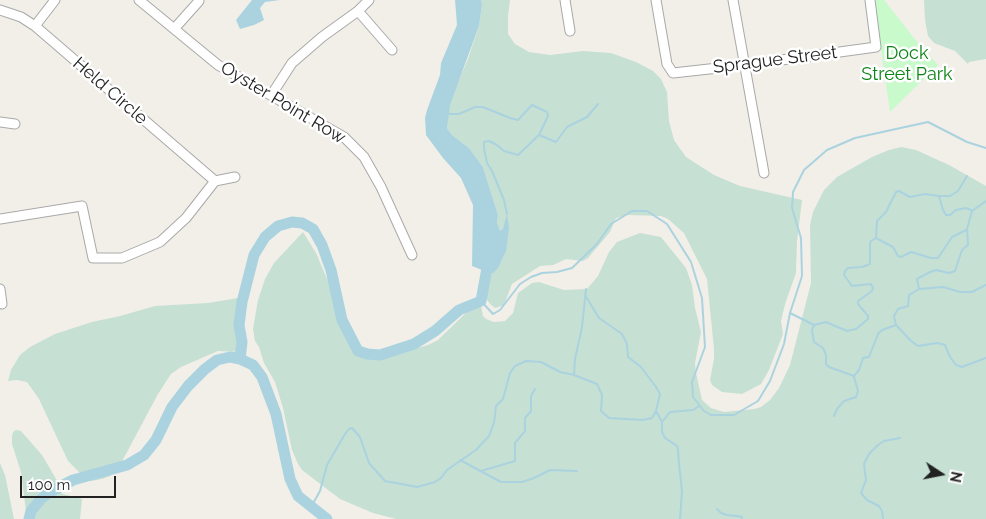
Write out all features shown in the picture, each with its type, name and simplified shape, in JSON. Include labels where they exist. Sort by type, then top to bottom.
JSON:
[{"type":"street","points":[[35,26],[55,0]]},
{"type":"street","name":"Oyster Point Row","points":[[139,0],[218,65],[272,94],[344,137],[364,157],[381,187],[412,256]]},
{"type":"street","points":[[272,94],[292,63],[322,37],[358,11],[369,0]]},
{"type":"street","points":[[564,0],[570,31]]},
{"type":"street","name":"Sprague Street","points":[[656,0],[667,64],[673,73],[876,47],[870,0]]},
{"type":"street","points":[[734,0],[764,172]]},
{"type":"street","points":[[174,29],[200,1]]},
{"type":"street","name":"Held Circle","points":[[0,10],[21,17],[35,26],[215,181]]},
{"type":"street","points":[[358,11],[392,50]]},
{"type":"street","points":[[0,122],[15,124]]},
{"type":"street","points":[[0,219],[82,206],[93,258],[122,258],[160,242],[186,218],[215,181],[235,177]]},
{"type":"street","points":[[0,289],[2,304]]},
{"type":"green space","points":[[481,0],[510,0],[508,34],[515,44],[529,52],[550,55],[583,51],[611,53],[636,62],[653,71],[661,79],[667,92],[669,121],[674,140],[686,157],[714,175],[740,186],[802,200],[797,241],[796,273],[781,321],[783,334],[769,370],[761,384],[742,394],[722,392],[712,385],[710,380],[714,349],[707,279],[684,233],[668,219],[661,216],[628,215],[616,218],[610,232],[588,258],[583,261],[566,259],[553,265],[540,266],[512,284],[504,305],[495,308],[490,304],[486,298],[485,290],[489,278],[502,260],[507,216],[503,230],[500,231],[497,222],[498,215],[483,167],[469,148],[452,135],[447,128],[449,105],[479,26]]},
{"type":"green space","name":"Dock Street Park","points":[[874,0],[884,0],[938,65],[890,112]]},
{"type":"green space","points":[[924,0],[986,0],[986,59],[969,62],[968,64],[955,51],[934,43],[928,36]]},
{"type":"green space","points":[[901,147],[916,150],[949,165],[986,186],[986,519],[396,519],[373,513],[340,499],[302,470],[298,464],[292,450],[275,382],[264,363],[255,341],[253,329],[258,300],[265,279],[274,263],[303,232],[316,253],[330,286],[338,316],[346,333],[361,346],[377,352],[414,349],[428,345],[438,340],[474,305],[481,306],[483,316],[486,319],[494,322],[505,321],[513,313],[518,293],[532,283],[539,282],[564,290],[587,289],[598,276],[609,252],[617,242],[640,233],[661,237],[686,268],[692,285],[701,332],[695,363],[702,400],[711,408],[724,412],[754,409],[761,407],[770,400],[779,388],[790,365],[811,283],[810,225],[813,212],[824,190],[837,177],[872,157]]},
{"type":"green space","points":[[238,298],[236,332],[241,352],[218,351],[181,367],[171,374],[158,394],[119,467],[110,476],[102,479],[91,481],[85,478],[68,461],[39,399],[27,382],[8,381],[11,370],[20,355],[30,347],[55,334],[92,322],[155,306],[208,303]]},
{"type":"green space","points":[[16,430],[21,431],[42,455],[59,484],[60,491],[63,494],[82,499],[80,519],[27,519],[21,472],[12,444],[13,432]]},
{"type":"green space","points":[[0,463],[5,475],[14,519],[0,519]]},
{"type":"water","points":[[252,0],[280,0],[265,2],[260,8],[264,20],[240,29],[236,20]]},
{"type":"water","points":[[455,0],[481,0],[482,5],[479,26],[450,105],[447,128],[452,135],[469,148],[483,167],[498,215],[497,222],[500,231],[503,229],[507,214],[509,228],[506,251],[498,268],[492,274],[472,266],[473,205],[461,178],[426,135],[425,118],[427,110],[440,75],[441,63],[457,25]]},
{"type":"waterway","points":[[539,135],[556,142],[567,127],[587,117],[598,104]]},
{"type":"waterway","points":[[449,114],[459,114],[475,107],[483,107],[518,120],[532,105],[547,112],[548,116],[539,135],[518,155],[504,151],[489,141],[484,142],[487,163],[504,200],[507,214]]},
{"type":"waterway","points":[[481,301],[493,314],[500,310],[520,284],[542,273],[572,268],[597,244],[611,224],[632,211],[647,211],[667,224],[691,262],[702,298],[705,347],[692,382],[693,397],[704,411],[711,415],[734,415],[758,401],[770,381],[784,344],[790,313],[802,276],[801,238],[792,208],[793,192],[804,170],[827,150],[855,138],[928,122],[967,142],[986,148]]},
{"type":"waterway","points":[[876,238],[877,221],[886,212],[896,192],[899,191],[910,197],[925,194],[950,196],[958,191],[967,176]]},
{"type":"waterway","points":[[939,196],[946,215],[950,215],[956,210],[966,208],[971,210]]},
{"type":"waterway","points":[[919,289],[917,279],[930,272],[936,270],[949,273],[955,271],[962,250],[968,245],[967,229],[972,211],[986,201]]},
{"type":"waterway","points":[[240,359],[242,342],[239,325],[242,302],[254,255],[265,237],[278,226],[292,222],[302,223],[313,229],[322,245],[331,270],[342,320],[358,351],[367,354],[380,355],[414,344],[435,331],[459,310],[481,301],[489,257]]},
{"type":"waterway","points":[[876,238],[893,247],[898,256],[901,257],[911,252],[931,258],[938,258],[952,237],[966,230]]},
{"type":"waterway","points":[[790,313],[814,325],[826,322],[847,331],[856,329],[868,319],[858,301],[872,291],[871,284],[852,286],[844,275],[848,268],[862,267],[870,264],[870,244],[876,238]]},
{"type":"waterway","points":[[986,285],[972,292],[960,292],[943,287],[919,289],[909,295],[908,306],[898,309],[894,316],[896,325],[911,341],[918,346],[937,343],[945,345],[956,365],[962,367],[986,358]]},
{"type":"waterway","points":[[574,375],[586,289]]},
{"type":"waterway","points":[[311,507],[320,491],[327,465],[345,434],[352,428],[360,437],[369,463],[385,481],[417,487],[435,482],[441,478],[447,470],[476,450],[489,436],[494,423],[496,406],[503,399],[510,373],[515,366],[526,361],[541,362],[560,372],[597,384],[602,395],[601,411],[609,418],[643,420],[652,418],[656,411],[660,394],[641,367],[628,357],[627,344],[622,334],[599,318],[585,295]]},
{"type":"waterway","points":[[814,325],[812,330],[814,342],[823,348],[826,355],[826,364],[829,367],[854,376]]},
{"type":"waterway","points":[[854,376],[859,370],[863,358],[869,357],[878,334],[882,330],[896,325]]},
{"type":"waterway","points":[[29,519],[31,511],[50,492],[73,480],[127,465],[144,455],[156,440],[172,407],[188,386],[217,360],[230,357],[253,365],[262,377],[276,414],[290,479],[298,496],[327,519]]},
{"type":"waterway","points":[[834,416],[844,401],[856,397],[858,391],[854,377]]},
{"type":"waterway","points":[[481,471],[515,461],[515,443],[525,431],[525,418],[531,411],[531,396],[535,389]]},
{"type":"waterway","points":[[662,422],[670,412],[693,410],[699,406]]},
{"type":"waterway","points":[[656,411],[662,422],[662,432],[665,438],[677,446],[678,450],[682,491],[680,519]]},
{"type":"waterway","points":[[883,519],[879,506],[867,500],[861,493],[866,480],[864,464],[869,454],[878,445],[884,441],[900,438]]},
{"type":"waterway","points":[[460,460],[501,482],[522,482],[550,470],[577,471]]},
{"type":"waterway","points":[[717,509],[721,513],[742,517],[742,519]]}]
